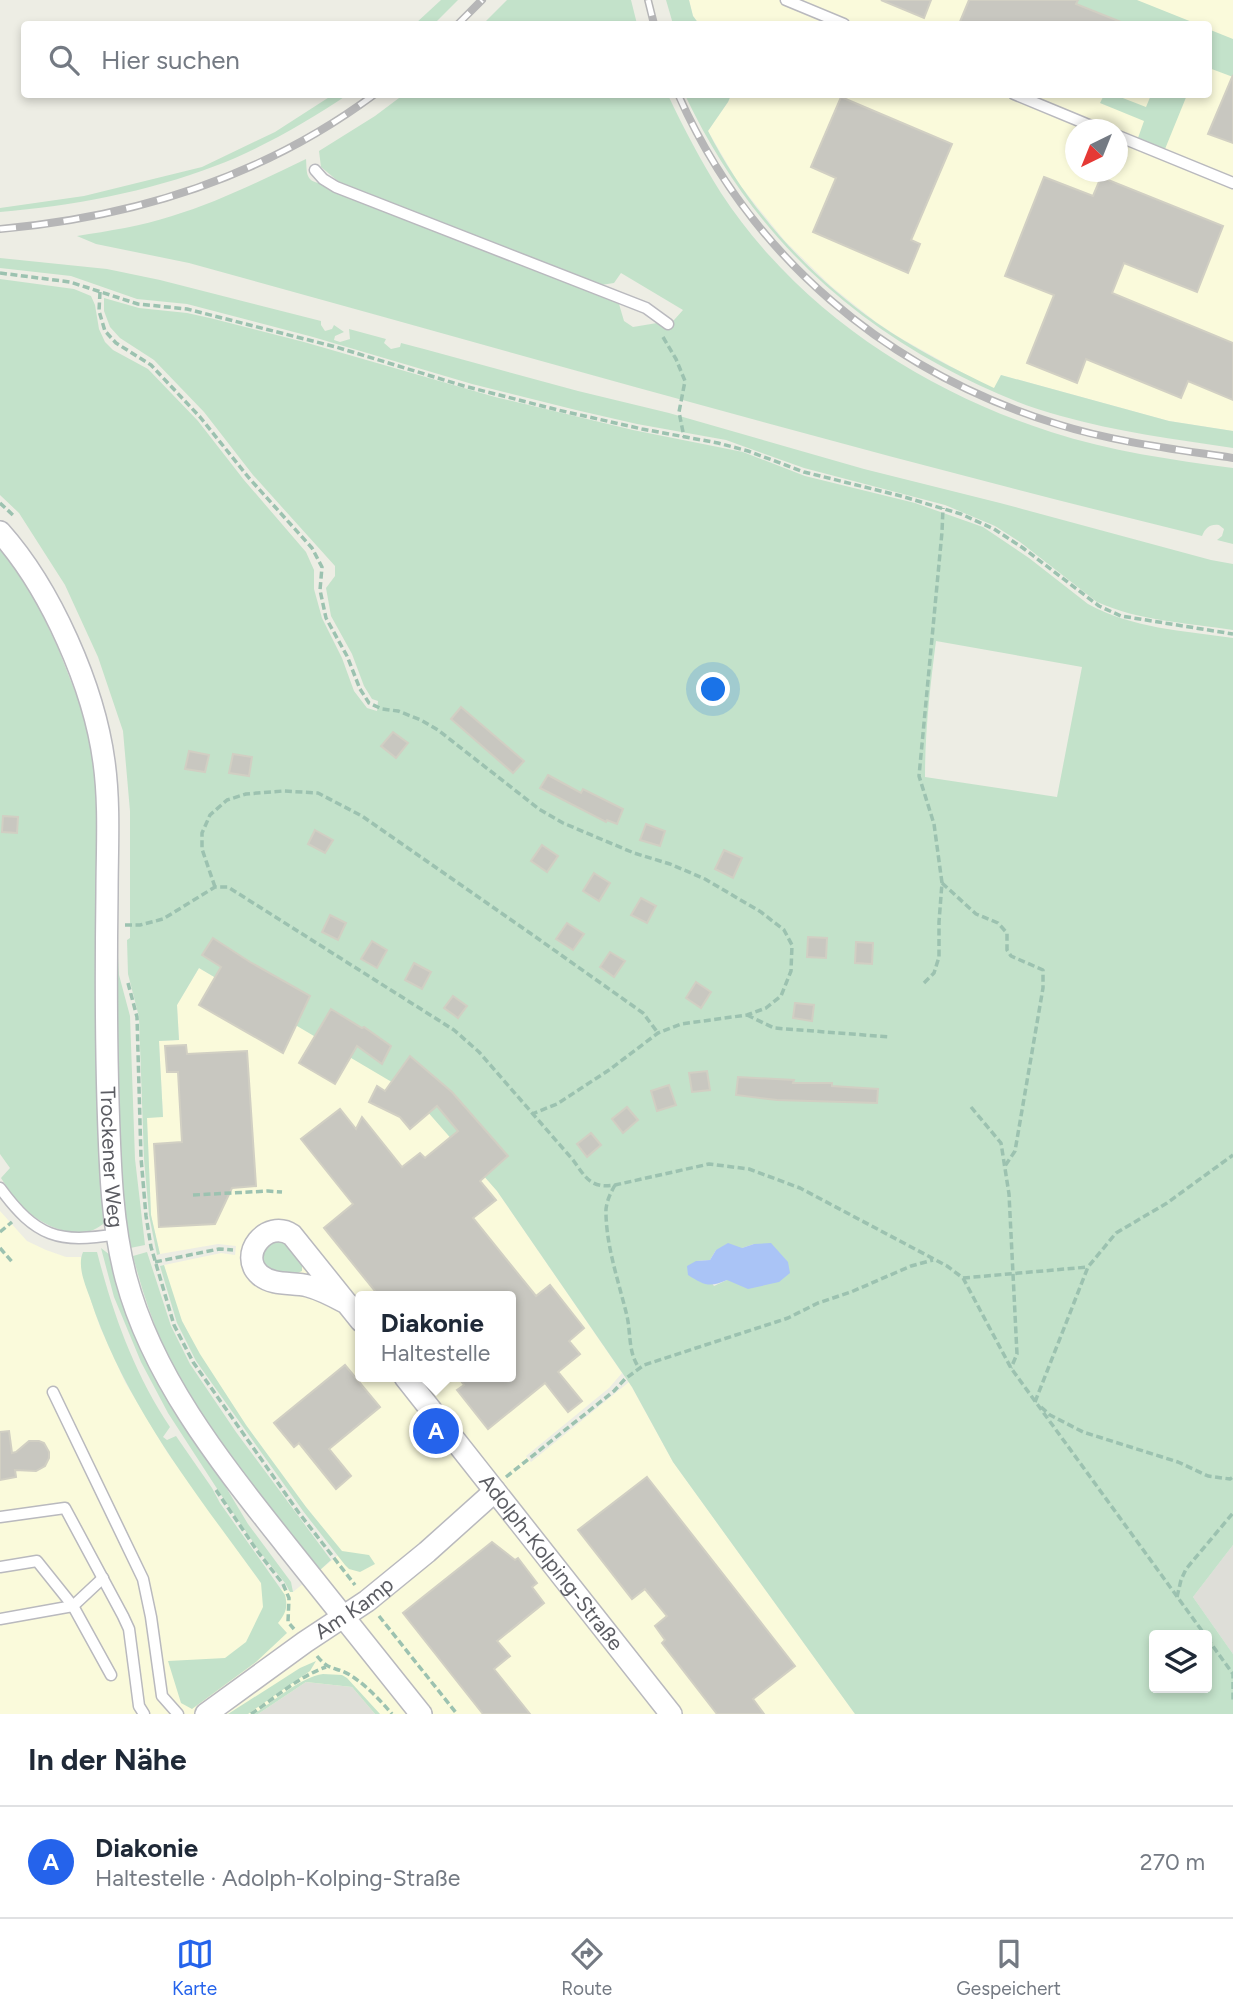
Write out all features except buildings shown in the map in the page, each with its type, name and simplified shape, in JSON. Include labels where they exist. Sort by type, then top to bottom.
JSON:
[{"type":"street","name":"Trockener Weg","points":[[0,532],[41,589],[68,643],[93,710],[104,761],[115,924],[107,1048],[110,1159],[117,1234],[136,1310],[153,1352],[177,1397],[264,1518],[421,1714]]},
{"type":"street","points":[[275,1230],[286,1231],[292,1235],[354,1312],[325,1291],[266,1279],[260,1275],[253,1264],[252,1252],[258,1241],[275,1230]]},
{"type":"street","name":"Adolph-Kolping-Straße","points":[[409,1382],[671,1714]]},
{"type":"street","name":"Am Kamp","points":[[206,1714],[367,1601],[495,1492]]},
{"type":"lane","points":[[786,0],[837,21]]},
{"type":"lane","points":[[1024,98],[1074,119]]},
{"type":"lane","points":[[1128,140],[1233,183]]},
{"type":"lane","points":[[315,170],[336,187],[646,308],[668,324]]},
{"type":"lane","points":[[0,1188],[15,1208],[32,1224],[47,1233],[81,1239],[117,1234]]},
{"type":"lane","points":[[53,1392],[143,1579],[162,1696],[178,1714]]},
{"type":"lane","points":[[0,1517],[65,1508],[129,1629],[139,1706],[144,1714]]},
{"type":"lane","points":[[0,1567],[37,1561],[73,1606],[111,1675]]},
{"type":"lane","points":[[0,1619],[73,1606],[103,1578]]},
{"type":"path","points":[[0,273],[71,282],[138,304],[187,309],[336,347],[544,407],[719,443],[804,472],[943,508],[994,529],[1099,606],[1121,615],[1233,634]]},
{"type":"path","points":[[100,292],[99,312],[104,331],[116,343],[151,365],[200,417],[249,478],[312,548],[323,567],[320,590],[326,618],[369,703],[382,709],[398,711],[438,730],[539,809],[563,822],[634,853],[705,879],[761,912],[784,930],[792,945],[791,971],[781,996],[766,1008],[747,1015],[681,1024],[658,1033],[557,1104],[532,1114]]},
{"type":"path","points":[[646,308],[676,359],[685,381],[679,412],[684,437]]},
{"type":"path","points":[[924,983],[934,973],[939,957],[943,883],[934,824],[919,776],[943,508]]},
{"type":"path","points":[[215,887],[202,849],[202,833],[210,815],[227,800],[246,794],[283,791],[318,793],[362,816],[530,933],[643,1013],[658,1033]]},
{"type":"path","points":[[943,883],[976,915],[998,923],[1007,933],[1007,950],[1011,956],[1043,970],[1043,988],[1015,1151],[1005,1166]]},
{"type":"path","points":[[115,924],[140,925],[163,919],[215,887],[228,887],[454,1030],[479,1052],[586,1178],[596,1185],[615,1185],[709,1164],[749,1169],[800,1188],[935,1260],[963,1278],[1012,1368],[1201,1630]]},
{"type":"path","points":[[115,924],[124,937]]},
{"type":"path","points":[[126,974],[137,1017],[141,1158],[146,1216],[155,1262],[174,1325],[193,1362],[299,1513],[457,1714]]},
{"type":"path","points":[[747,1015],[774,1028],[890,1037]]},
{"type":"path","points":[[971,1107],[1001,1143],[1005,1166],[1009,1194],[1017,1354],[1012,1368]]},
{"type":"path","points":[[1035,1401],[1088,1267],[1116,1233],[1167,1203],[1233,1155]]},
{"type":"path","points":[[615,1185],[605,1214],[628,1320],[631,1352],[639,1368]]},
{"type":"path","points":[[193,1195],[282,1192]]},
{"type":"path","points":[[0,1248],[13,1264]]},
{"type":"path","points":[[155,1262],[219,1250],[252,1252]]},
{"type":"path","points":[[495,1492],[503,1480],[639,1368],[789,1318],[818,1303],[911,1266],[935,1260]]},
{"type":"path","points":[[963,1278],[1088,1267]]},
{"type":"path","points":[[1035,1401],[1050,1415],[1083,1432],[1178,1462],[1208,1476],[1233,1478]]},
{"type":"path","points":[[1177,1597],[1186,1569],[1233,1513]]},
{"type":"path","points":[[1212,1645],[1233,1674],[1233,1703]]},
{"type":"path","points":[[251,1714],[302,1678],[326,1667]]},
{"type":"path","points":[[353,1677],[359,1671]]},
{"type":"shaded area","points":[[441,0],[458,0],[437,21],[418,21]]},
{"type":"shaded area","points":[[507,0],[631,0],[636,21],[486,21]]},
{"type":"shaded area","points":[[666,0],[689,0],[697,21],[672,21]]},
{"type":"shaded area","points":[[689,0],[1233,0],[1233,431],[1169,421],[1001,375],[994,389],[897,336],[831,286],[785,241],[739,184],[708,131],[730,98],[1212,98],[1212,21],[697,21]]},
{"type":"shaded area","points":[[1078,0],[1137,0],[1190,21],[1119,21],[1076,4]]},
{"type":"shaded area","points":[[1212,31],[1233,39],[1233,77],[1212,69]]},
{"type":"shaded area","points":[[328,98],[342,98],[266,143],[189,175],[109,196],[0,212],[0,208],[84,196],[202,167],[275,132]]},
{"type":"shaded area","points":[[399,98],[670,98],[721,193],[752,235],[786,273],[824,309],[909,369],[1002,414],[1096,445],[1233,468],[1233,544],[1217,540],[1224,529],[1219,525],[1209,527],[1202,536],[1075,504],[694,403],[189,263],[96,244],[77,236],[160,220],[240,190],[306,159],[308,174],[314,182],[322,181],[334,190],[619,304],[624,321],[633,327],[657,323],[666,329],[683,310],[621,273],[614,283],[601,285],[339,182],[321,167],[319,151]]},
{"type":"shaded area","points":[[687,98],[730,98],[708,131],[760,212],[803,261],[851,304],[934,358],[994,388],[1001,375],[1169,421],[1233,431],[1233,448],[1125,431],[1046,412],[971,382],[900,342],[861,314],[791,252],[733,179]]},
{"type":"shaded area","points":[[1102,98],[1123,98],[1146,107],[1150,98],[1186,98],[1165,149],[1138,138],[1144,121],[1100,103]]},
{"type":"shaded area","points":[[0,258],[107,269],[160,280],[321,321],[325,331],[332,329],[334,325],[344,332],[335,336],[334,340],[340,342],[350,339],[349,329],[386,339],[384,343],[391,349],[400,347],[401,343],[669,413],[864,469],[1233,564],[1233,630],[1147,617],[1097,602],[1020,542],[995,526],[945,505],[804,468],[726,440],[637,424],[472,384],[313,337],[187,304],[137,299],[71,276],[0,268]]},
{"type":"shaded area","points":[[0,279],[74,289],[91,296],[105,342],[113,350],[148,369],[198,421],[306,552],[314,570],[314,589],[322,618],[342,658],[354,691],[367,708],[377,711],[378,701],[372,699],[364,686],[352,654],[331,616],[326,588],[335,576],[335,566],[253,475],[204,412],[154,360],[120,338],[110,327],[104,311],[104,298],[139,308],[210,318],[495,397],[633,430],[743,452],[805,476],[915,503],[983,527],[1029,558],[1088,604],[1105,612],[1158,627],[1233,638],[1233,1545],[1193,1597],[1233,1654],[1233,1714],[855,1714],[673,1462],[632,1387],[497,1191],[412,1094],[199,968],[177,1005],[179,1040],[159,1041],[163,1117],[147,1118],[151,1215],[160,1254],[157,1255],[149,1215],[144,1159],[139,1017],[128,974],[130,811],[123,731],[98,657],[65,585],[19,513],[0,495]],"holes":[[[936,641],[1082,667],[1057,797],[925,777],[928,709]],[[754,1244],[727,1280],[714,1286],[696,1261],[710,1260],[716,1250]]]},
{"type":"shaded area","points":[[0,547],[33,595],[58,648],[83,712],[95,764],[100,886],[96,944],[96,1020],[106,1221],[86,1232],[62,1230],[39,1220],[18,1202],[1,1178],[10,1168],[0,1154]]},
{"type":"shaded area","points":[[115,957],[118,957],[119,975],[130,1016],[135,1159],[145,1245],[130,1248],[118,1158]]},
{"type":"shaded area","points":[[199,968],[412,1093],[497,1191],[622,1373],[609,1388],[526,1456],[531,1462],[629,1382],[673,1462],[855,1714],[0,1714],[0,1211],[27,1241],[66,1257],[81,1257],[82,1274],[100,1327],[125,1382],[167,1452],[261,1583],[293,1592],[342,1552],[246,1425],[199,1354],[172,1294],[164,1265],[221,1253],[235,1255],[236,1246],[218,1244],[160,1254],[151,1215],[147,1118],[163,1116],[159,1041],[179,1040],[177,1005]]},
{"type":"shaded area","points":[[278,1241],[287,1245],[302,1264],[302,1271],[281,1273],[263,1263],[265,1248]]},
{"type":"shaded area","points":[[101,1248],[110,1255],[215,1469],[248,1524],[291,1582],[293,1592],[290,1592],[260,1552],[168,1413],[141,1362],[114,1297]]},
{"type":"shaded area","points":[[83,1252],[97,1252],[126,1343],[157,1407],[170,1427],[163,1437],[167,1440],[176,1436],[285,1595],[286,1610],[278,1623],[287,1633],[256,1662],[192,1709],[181,1703],[168,1661],[225,1658],[246,1642],[263,1607],[261,1583],[164,1447],[122,1375],[84,1281],[81,1269]]},
{"type":"shaded area","points":[[147,1252],[171,1326],[190,1364],[236,1432],[331,1560],[320,1570],[286,1530],[235,1461],[174,1368],[151,1314],[133,1256]]},
{"type":"shaded area","points":[[164,1265],[182,1321],[246,1425],[342,1551],[369,1555],[375,1564],[360,1572],[345,1565],[196,1361],[177,1323],[160,1266]]},
{"type":"shaded area","points":[[1233,1545],[1233,1654],[1193,1597]]},
{"type":"shaded area","points":[[316,1661],[310,1671],[248,1714],[228,1714],[300,1668]]},
{"type":"shaded area","points":[[323,1674],[342,1675],[347,1678],[380,1714],[375,1714],[352,1687],[306,1682],[254,1714],[297,1685]]},
{"type":"shaded area","points":[[306,1682],[352,1687],[375,1714],[258,1714]]},
{"type":"water","points":[[728,1243],[742,1248],[771,1243],[788,1262],[790,1273],[779,1282],[748,1289],[727,1280],[707,1284],[688,1275],[687,1266],[696,1261],[710,1260],[716,1250]]},
{"type":"railway","points":[[461,21],[482,0]]},
{"type":"railway","points":[[648,0],[653,21]]},
{"type":"railway","points":[[0,229],[100,214],[197,188],[244,170],[289,148],[369,98]]},
{"type":"railway","points":[[680,98],[708,153],[744,207],[785,256],[831,301],[882,340],[937,373],[995,402],[1057,424],[1122,440],[1233,458]]},
{"type":"place","name":"Diakonie","points":[[436,1431]]}]
